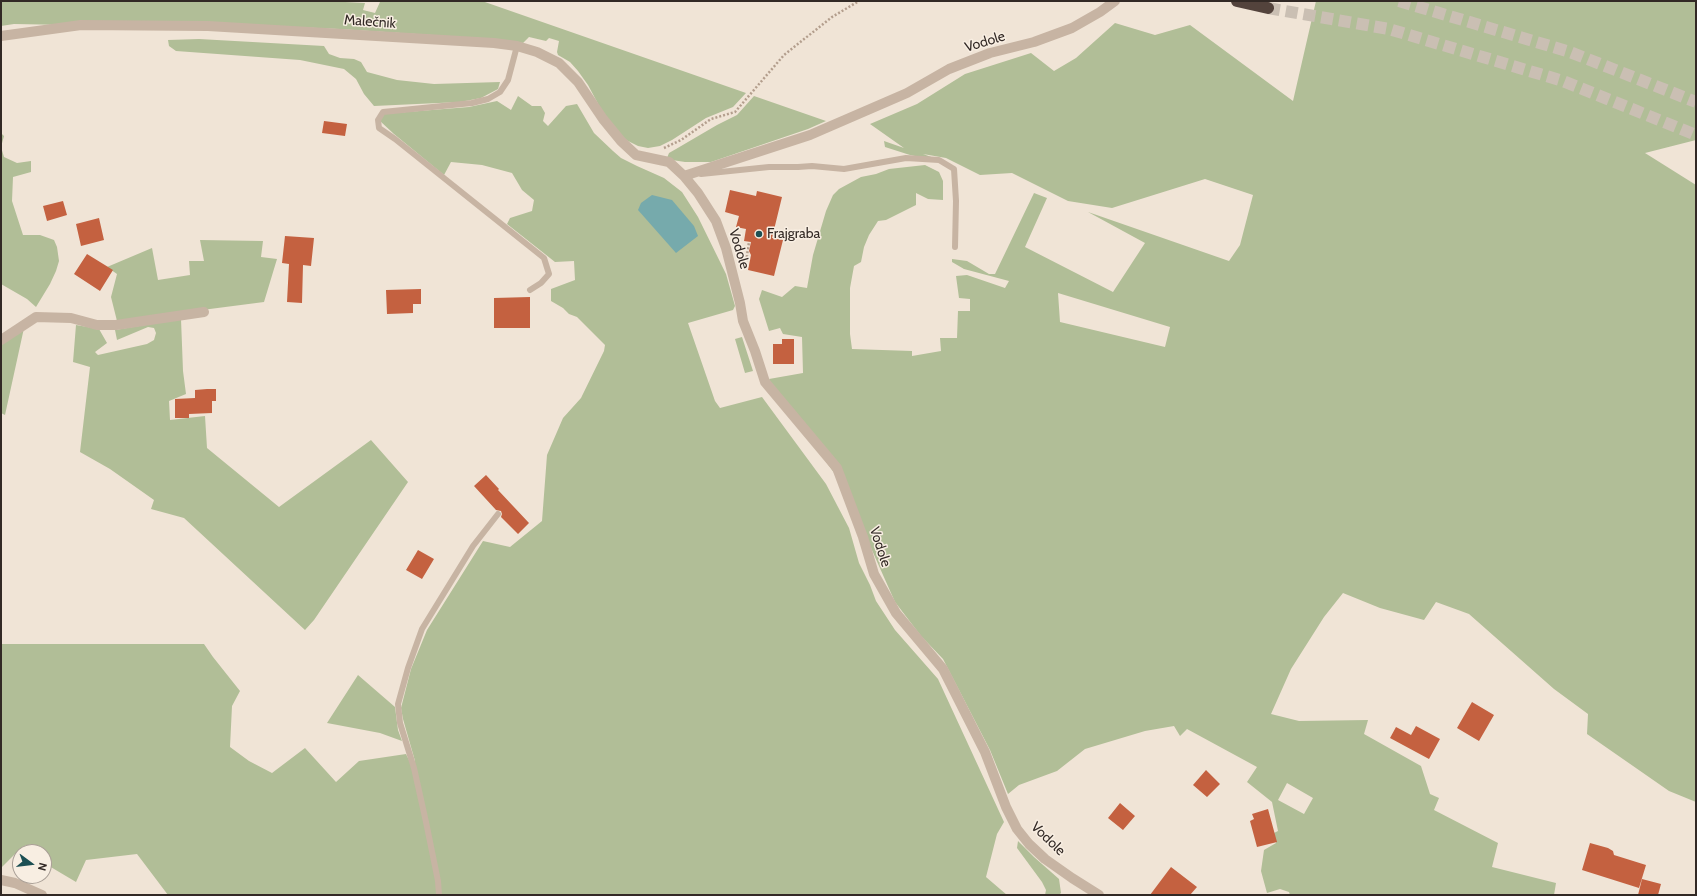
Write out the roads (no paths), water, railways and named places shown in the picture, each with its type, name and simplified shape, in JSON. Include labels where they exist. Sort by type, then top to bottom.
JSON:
[{"type":"highway","points":[[1237,1],[1268,8]]},
{"type":"street","name":"Vodole","points":[[1099,895],[1045,859],[1029,844],[1017,829],[1006,807],[985,752],[943,669],[896,613],[874,574],[863,537],[837,468],[765,382],[756,351],[743,321],[726,248],[716,221],[698,193],[684,176],[810,135],[907,93],[949,69],[990,53],[1034,42],[1072,28],[1100,12],[1115,1]]},
{"type":"street","name":"Malečnik","points":[[1,36],[81,25],[208,26],[494,43],[517,46],[537,52],[559,63],[578,82],[603,119],[621,141],[636,155],[669,162],[684,176]]},
{"type":"street","points":[[1,340],[36,317],[71,318],[97,325],[116,326],[204,312]]},
{"type":"street","points":[[1,880],[15,883],[42,895]]},
{"type":"lane","points":[[517,46],[508,80],[500,92],[472,103],[382,112],[378,120],[379,128],[395,139],[544,258],[548,274],[541,284],[530,290]]},
{"type":"lane","points":[[684,176],[769,167],[812,166],[844,169],[906,158],[939,160],[954,169],[956,201],[955,247]]},
{"type":"lane","points":[[439,895],[438,880],[426,822],[414,768],[400,724],[398,704],[408,668],[422,629],[473,546],[498,514]]},
{"type":"water","points":[[652,195],[672,200],[694,226],[698,236],[676,253],[638,210],[641,203]]},
{"type":"tunnel","points":[[1399,1],[1570,52],[1696,102]]},
{"type":"tunnel","points":[[1268,8],[1389,29],[1563,81],[1696,135]]},
{"type":"place","name":"Frajgraba","points":[[759,234]]}]
